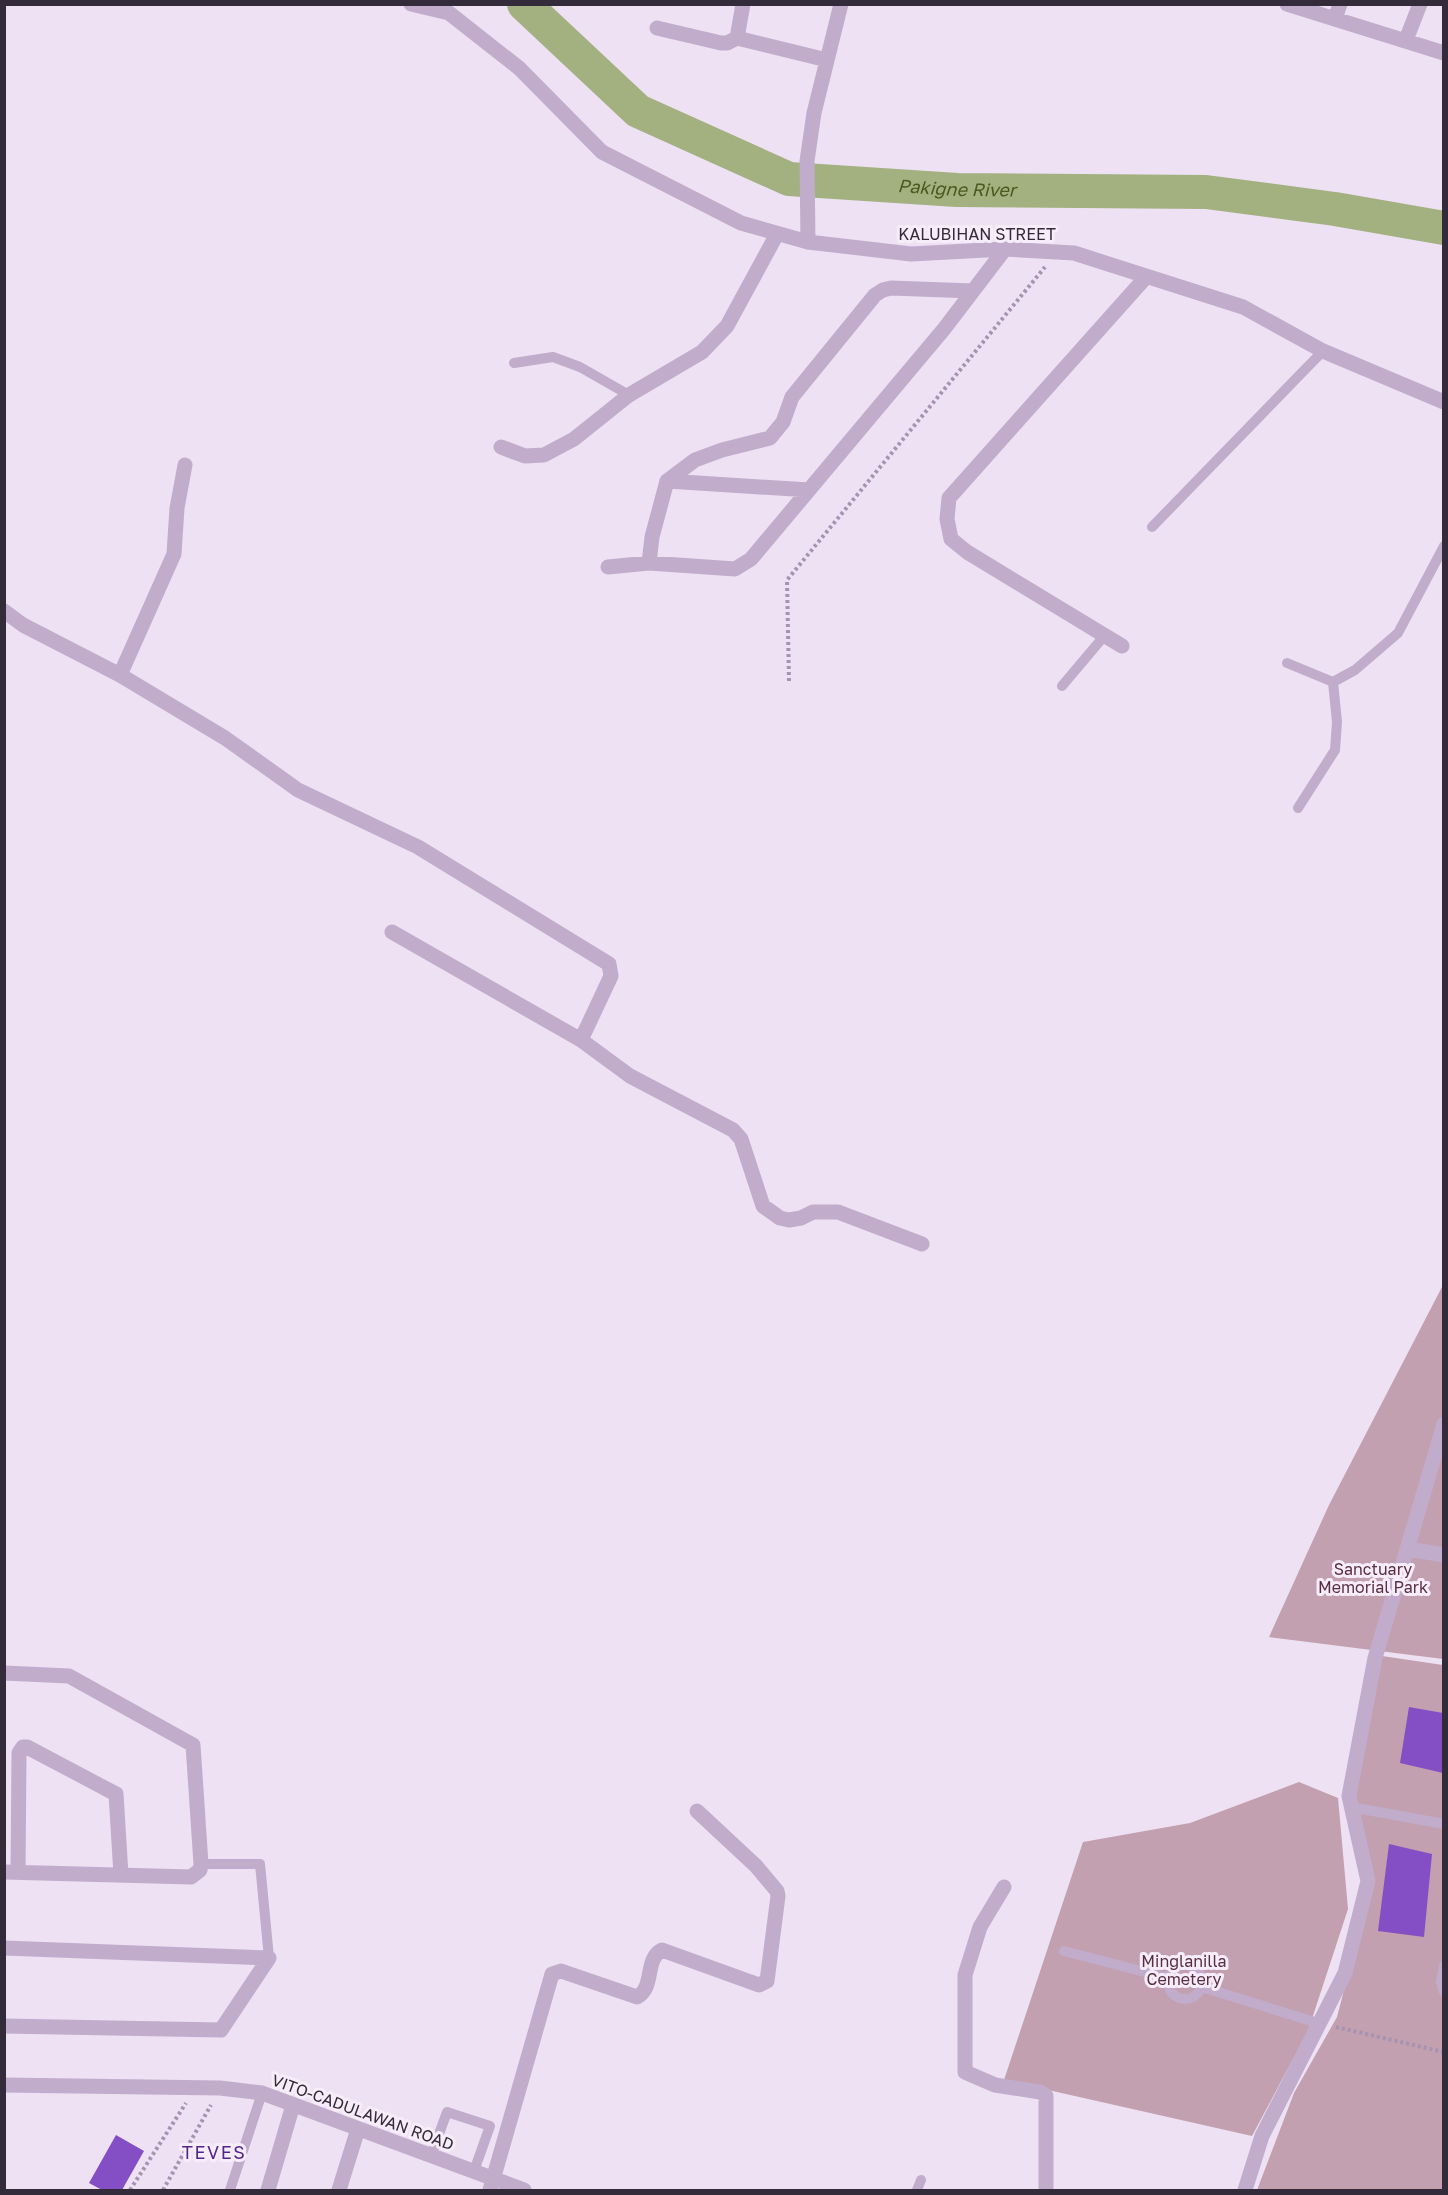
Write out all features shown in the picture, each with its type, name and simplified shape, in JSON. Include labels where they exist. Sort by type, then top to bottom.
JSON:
[{"type":"street","name":"KALUBIHAN STREET","points":[[411,4],[449,13],[519,68],[602,152],[741,222],[808,242],[911,254],[1005,249],[1074,253],[1243,307],[1323,351],[1443,402]]},
{"type":"street","points":[[737,38],[743,4]]},
{"type":"street","points":[[808,242],[807,161],[814,113],[842,4]]},
{"type":"street","points":[[1287,4],[1443,52]]},
{"type":"street","points":[[1335,19],[1340,4]]},
{"type":"street","points":[[1406,40],[1420,4]]},
{"type":"street","points":[[657,28],[721,43],[737,38],[827,60]]},
{"type":"street","points":[[501,447],[525,456],[544,455],[574,439],[629,395],[702,352],[727,326],[777,234]]},
{"type":"street","points":[[608,567],[649,563],[735,569],[752,559],[944,329],[1005,249]]},
{"type":"street","points":[[1122,646],[990,567],[951,539],[947,519],[949,498],[1146,277]]},
{"type":"street","points":[[649,563],[652,537],[666,481],[695,460],[722,450],[770,438],[783,422],[792,397],[869,302],[883,290],[891,288],[973,291]]},
{"type":"street","points":[[120,675],[174,554],[177,508],[185,465]]},
{"type":"street","points":[[666,481],[809,490]]},
{"type":"street","points":[[4,611],[23,626],[120,675],[225,738],[298,790],[418,847],[609,964],[611,976],[581,1040]]},
{"type":"street","points":[[392,932],[581,1040],[630,1076],[733,1130],[741,1139],[763,1206],[780,1218],[789,1220],[801,1218],[813,1212],[838,1212],[922,1244]]},
{"type":"street","points":[[1245,2190],[1262,2136],[1346,1973],[1368,1881],[1349,1796],[1375,1658],[1443,1424]]},
{"type":"street","points":[[1408,1549],[1443,1555]]},
{"type":"street","points":[[4,1673],[69,1676],[193,1745],[201,1864],[200,1870],[191,1877],[11,1872],[19,1753],[23,1747],[27,1747],[116,1794],[121,1875]]},
{"type":"street","points":[[492,2185],[552,1974],[561,1971],[637,1997],[645,1991],[654,1957],[662,1950],[759,1985],[767,1981],[777,1891],[756,1866],[698,1810]]},
{"type":"street","points":[[1004,1887],[980,1927],[965,1975],[966,2072],[995,2085],[1040,2092],[1046,2096],[1046,2190]]},
{"type":"street","points":[[4,1948],[269,1958]]},
{"type":"street","points":[[4,2026],[221,2030],[269,1958]]},
{"type":"street","name":"VITO-CADULAWAN ROAD","points":[[4,2085],[220,2088],[262,2093],[474,2171],[492,2185],[524,2190]]},
{"type":"street","points":[[268,2190],[293,2105]]},
{"type":"street","points":[[339,2190],[358,2129]]},
{"type":"lane","points":[[1152,527],[1323,351]]},
{"type":"lane","points":[[514,363],[553,357],[580,367],[629,395]]},
{"type":"lane","points":[[1333,682],[1369,659],[1398,633],[1443,546]]},
{"type":"lane","points":[[1062,686],[1105,635]]},
{"type":"lane","points":[[1287,663],[1333,682]]},
{"type":"lane","points":[[1298,808],[1335,750],[1336,722],[1333,682]]},
{"type":"lane","points":[[1351,1808],[1443,1824]]},
{"type":"lane","points":[[201,1864],[261,1864],[269,1958]]},
{"type":"lane","points":[[1064,1951],[1168,1977]]},
{"type":"lane","points":[[1190,1965],[1201,1973],[1202,1987],[1194,1998],[1180,1999],[1170,1991],[1168,1977],[1177,1967],[1190,1965]]},
{"type":"lane","points":[[1443,1965],[1441,1982],[1443,1992]]},
{"type":"lane","points":[[1202,1987],[1321,2024]]},
{"type":"lane","points":[[230,2190],[262,2093]]},
{"type":"lane","points":[[431,2156],[447,2112],[490,2126],[474,2171]]},
{"type":"lane","points":[[480,2154],[499,2161]]},
{"type":"path","points":[[789,681],[787,580],[1058,252]]},
{"type":"path","points":[[1321,2024],[1443,2052]]},
{"type":"path","points":[[130,2190],[196,2088]]},
{"type":"path","points":[[163,2190],[220,2088]]},
{"type":"green space","name":"Sanctuary Memorial Park","points":[[1443,1285],[1443,1659],[1269,1637],[1329,1505]]},
{"type":"green space","points":[[1382,1656],[1443,1665],[1443,2190],[1257,2190],[1294,2093],[1337,2017],[1373,1878],[1354,1797]]},
{"type":"green space","name":"Minglanilla Cemetery","points":[[1299,1782],[1338,1798],[1348,1909],[1308,2031],[1252,2136],[1004,2080],[1083,1842],[1190,1823]]},
{"type":"building","points":[[1409,1707],[1443,1713],[1443,1773],[1400,1763]]},
{"type":"building","points":[[1389,1844],[1432,1854],[1424,1937],[1378,1931]]},
{"type":"building","points":[[116,2135],[144,2151],[122,2190],[102,2190],[89,2183]]},
{"type":"waterway","name":"Pakigne River","points":[[524,4],[638,111],[789,179],[957,190],[1206,192],[1335,209],[1444,228]]},
{"type":"district","name":"TEVES","points":[[214,2153]]}]
